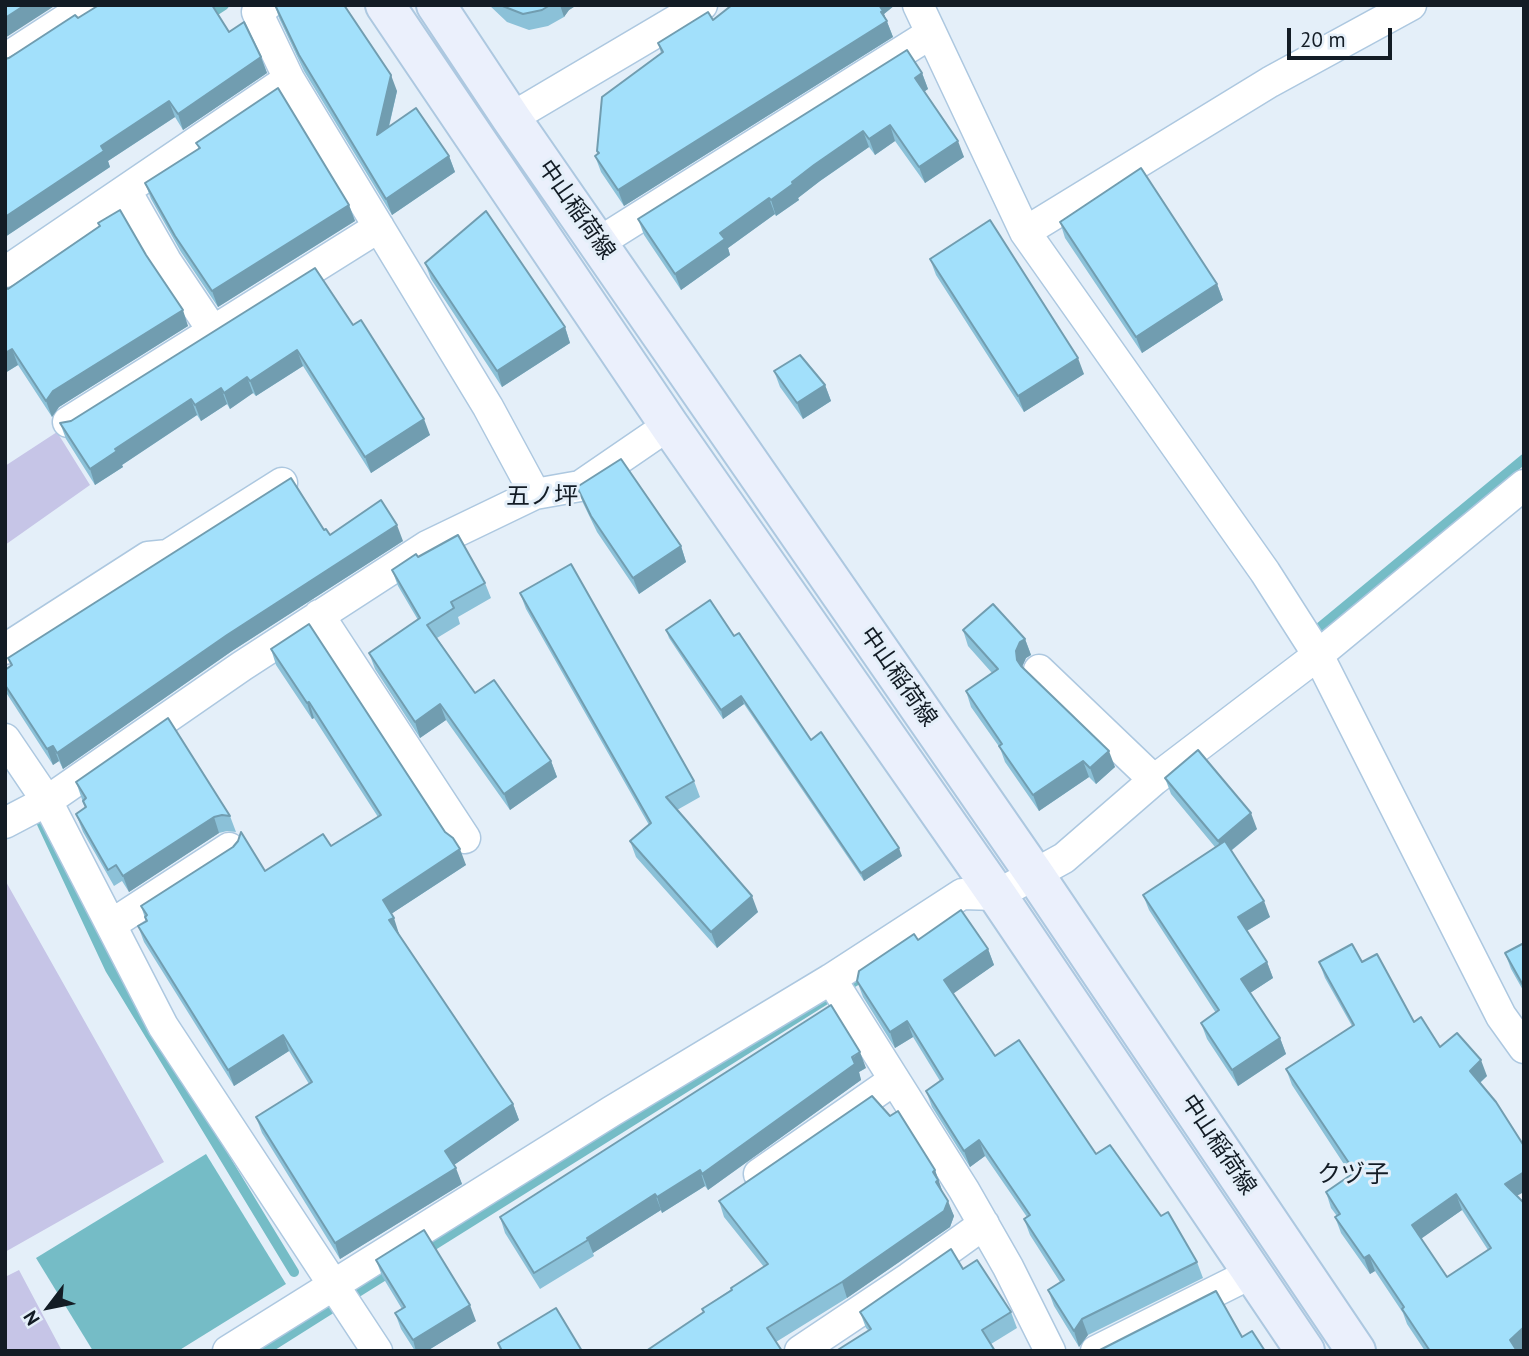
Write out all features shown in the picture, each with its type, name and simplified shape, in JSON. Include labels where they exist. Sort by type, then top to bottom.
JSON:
[{"type":"main road","name":"中山稲荷線","points":[[385,5],[669,425],[997,895],[1305,1351]]},
{"type":"main road","name":"中山稲荷線","points":[[436,5],[511,118],[1035,875],[1356,1351]]},
{"type":"street","points":[[267,5],[257,12],[289,79],[488,407],[535,494]]},
{"type":"street","points":[[511,118],[702,5]]},
{"type":"street","points":[[918,5],[1025,232],[1265,572],[1318,655],[1501,1016],[1524,1048]]},
{"type":"street","points":[[1025,232],[1270,82],[1411,5]]},
{"type":"street","points":[[5,59],[84,6]]},
{"type":"street","points":[[598,243],[930,34]]},
{"type":"street","points":[[5,272],[289,79]]},
{"type":"street","points":[[126,191],[166,261],[213,331]]},
{"type":"street","points":[[68,422],[379,228]]},
{"type":"street","points":[[29,810],[319,615],[427,546],[535,494],[580,486],[669,425]]},
{"type":"street","points":[[5,649],[148,557],[168,555],[282,483]]},
{"type":"street","points":[[228,1351],[342,1298],[601,1118],[831,979],[962,894],[997,895],[1064,858],[1154,780],[1318,655],[1524,485]]},
{"type":"street","points":[[319,615],[464,838]]},
{"type":"street","points":[[1039,670],[1154,780]]},
{"type":"street","points":[[5,739],[29,810],[111,924],[163,1026],[377,1351]]},
{"type":"street","points":[[111,924],[229,848]]},
{"type":"street","points":[[831,979],[984,1224],[1009,1267],[1049,1351]]},
{"type":"street","points":[[732,1192],[894,1080]]},
{"type":"street","points":[[800,1351],[984,1224]]},
{"type":"street","points":[[1096,1351],[1252,1273]]},
{"type":"shaded area","points":[[57,432],[90,485],[5,545],[5,466]]},
{"type":"shaded area","points":[[5,880],[164,1162],[5,1252]]},
{"type":"shaded area","points":[[206,1154],[286,1284],[178,1351],[93,1351],[36,1258]]},
{"type":"shaded area","points":[[19,1270],[62,1351],[5,1351],[5,1277]]},
{"type":"building","points":[[5,5],[25,5],[5,18]]},
{"type":"building","points":[[99,5],[212,5],[229,32],[244,22],[261,57],[178,114],[169,101],[101,146],[104,151],[5,217],[5,59],[75,15],[78,18]]},
{"type":"building","points":[[275,5],[344,5],[391,75],[377,135],[416,108],[449,156],[386,199],[299,55]]},
{"type":"building","points":[[500,5],[550,5],[542,10],[523,14]]},
{"type":"building","points":[[732,5],[879,5],[887,21],[618,190],[595,156],[599,153],[597,151],[602,97],[663,52],[658,43],[708,12],[713,20]]},
{"type":"building","points":[[907,50],[922,73],[915,78],[958,141],[919,167],[890,125],[869,139],[863,131],[814,165],[771,200],[769,198],[720,233],[725,239],[675,274],[638,219]]},
{"type":"building","points":[[278,88],[349,205],[212,291],[175,236],[145,183],[200,148],[196,143]]},
{"type":"building","points":[[1141,168],[1217,284],[1136,337],[1060,222]]},
{"type":"building","points":[[120,210],[183,310],[53,391],[46,401],[12,349],[5,353],[5,287],[8,289]]},
{"type":"building","points":[[486,211],[565,327],[497,371],[425,263]]},
{"type":"building","points":[[990,220],[1078,358],[1018,396],[930,259]]},
{"type":"building","points":[[315,268],[353,325],[361,320],[424,419],[365,457],[297,350],[250,381],[247,377],[224,393],[221,388],[195,405],[191,399],[115,449],[117,451],[90,469],[60,423],[71,421]]},
{"type":"building","points":[[800,355],[825,385],[797,403],[774,371]]},
{"type":"building","points":[[621,459],[681,546],[633,578],[591,516],[577,487]]},
{"type":"building","points":[[291,478],[324,530],[330,535],[381,500],[397,525],[227,635],[57,753],[53,746],[47,749],[5,685],[5,670],[12,665],[8,658]]},
{"type":"building","points":[[458,535],[485,583],[451,602],[454,608],[427,625],[475,693],[494,680],[551,761],[504,794],[440,704],[415,722],[369,653],[420,618],[392,570],[416,554],[418,557]]},
{"type":"building","points":[[571,564],[694,781],[666,797],[752,896],[711,932],[630,841],[651,823],[520,593]]},
{"type":"building","points":[[710,600],[734,636],[739,633],[811,740],[821,732],[899,848],[861,873],[741,696],[721,710],[666,630]]},
{"type":"building","points":[[993,604],[1025,639],[1020,642],[1016,651],[1021,666],[1109,751],[1090,768],[1083,761],[1033,795],[966,691],[998,669],[963,630]]},
{"type":"building","points":[[309,624],[445,832],[460,849],[383,900],[394,918],[389,920],[513,1104],[445,1151],[456,1168],[335,1243],[256,1117],[312,1082],[283,1035],[228,1070],[138,926],[147,921],[147,915],[141,906],[233,847],[241,832],[265,871],[323,834],[331,846],[381,815],[309,702],[307,703],[271,649]]},
{"type":"building","points":[[168,718],[230,816],[214,817],[123,876],[116,865],[108,870],[76,814],[86,807],[83,801],[86,798],[76,782]]},
{"type":"building","points":[[1198,750],[1251,813],[1218,841],[1165,778]]},
{"type":"building","points":[[1225,841],[1264,901],[1238,917],[1267,962],[1241,979],[1280,1038],[1232,1070],[1201,1023],[1219,1010],[1143,895]]},
{"type":"building","points":[[961,910],[988,949],[944,980],[995,1056],[1019,1040],[1096,1154],[1110,1145],[1161,1216],[1168,1212],[1197,1262],[1082,1319],[1074,1331],[1048,1290],[1064,1280],[1024,1219],[1030,1215],[979,1140],[964,1151],[926,1091],[943,1079],[907,1021],[890,1032],[857,981],[859,971],[914,934],[918,940]]},
{"type":"building","points":[[1524,943],[1524,987],[1505,953]]},
{"type":"building","points":[[1352,944],[1362,962],[1377,954],[1414,1022],[1421,1017],[1440,1047],[1457,1033],[1481,1060],[1470,1071],[1496,1102],[1524,1146],[1524,1172],[1505,1184],[1524,1203],[1524,1327],[1510,1340],[1517,1351],[1430,1351],[1369,1255],[1364,1258],[1335,1217],[1340,1214],[1326,1192],[1355,1172],[1286,1069],[1354,1025],[1319,962]],"holes":[[[1456,1194],[1491,1248],[1447,1277],[1412,1225]]]},
{"type":"building","points":[[831,1005],[860,1052],[852,1057],[855,1064],[702,1174],[700,1170],[657,1197],[655,1194],[534,1273],[500,1217]]},
{"type":"building","points":[[872,1096],[890,1116],[898,1111],[935,1170],[933,1172],[938,1180],[936,1182],[948,1201],[944,1211],[842,1282],[767,1328],[782,1351],[646,1351],[768,1264],[719,1201]]},
{"type":"building","points":[[424,1230],[470,1305],[413,1340],[395,1313],[405,1307],[376,1260]]},
{"type":"building","points":[[951,1249],[963,1269],[977,1260],[1011,1312],[982,1330],[995,1351],[836,1351],[871,1329],[860,1312]]},
{"type":"building","points":[[1216,1291],[1242,1337],[1252,1331],[1265,1351],[1098,1351]]},
{"type":"building","points":[[556,1308],[582,1351],[502,1351],[498,1343]]},
{"type":"waterway","points":[[204,18],[224,5]]},
{"type":"waterway","points":[[1319,628],[1524,459]]},
{"type":"waterway","points":[[36,811],[110,969],[294,1272]]},
{"type":"waterway","points":[[421,1253],[868,973]]},
{"type":"waterway","points":[[321,1315],[393,1270]]},
{"type":"waterway","points":[[264,1351],[321,1315],[319,1312]]},
{"type":"district","name":"五ノ坪","points":[[542,497]]},
{"type":"district","name":"クヅ子","points":[[1353,1175]]}]
